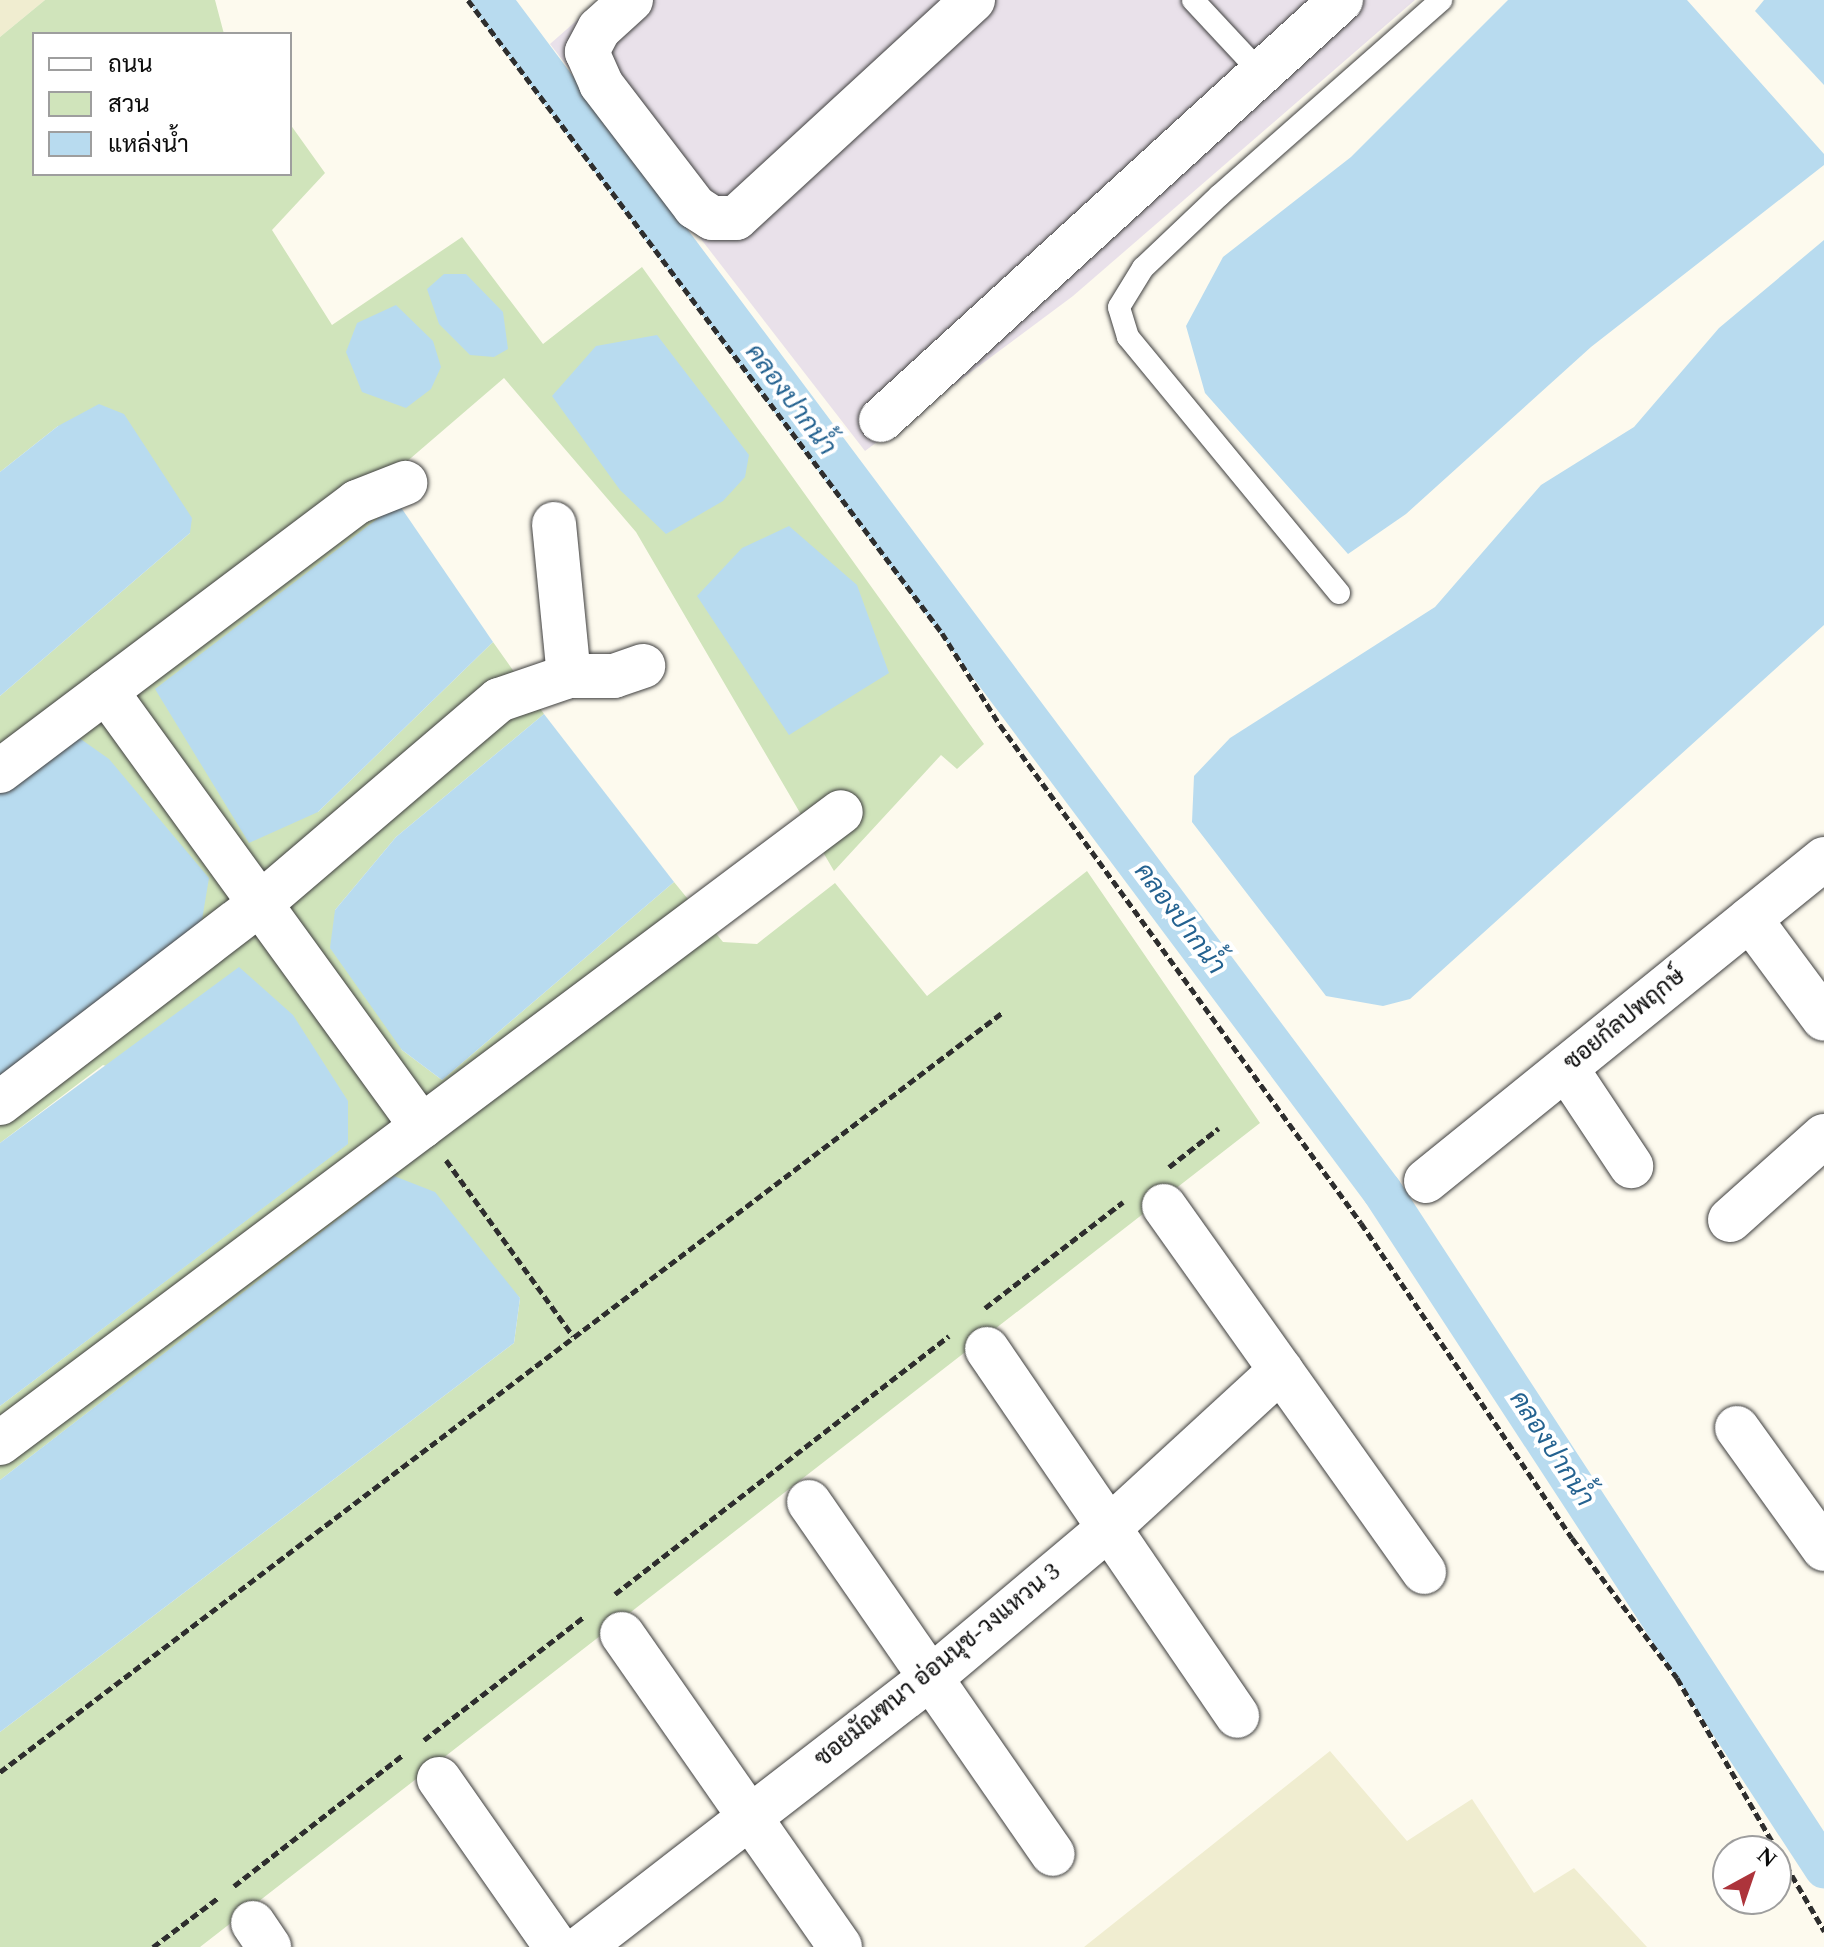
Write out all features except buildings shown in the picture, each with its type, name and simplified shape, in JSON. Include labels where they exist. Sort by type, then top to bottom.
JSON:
[{"type":"street","points":[[631,0],[599,29],[587,52],[610,96],[695,207],[712,218],[736,218],[951,7]]},
{"type":"street","points":[[881,420],[1341,0]]},
{"type":"street","points":[[0,771],[357,502],[405,483]]},
{"type":"street","points":[[554,524],[569,676]]},
{"type":"street","points":[[0,1103],[260,903],[499,700],[569,676],[614,676],[643,666]]},
{"type":"street","points":[[106,691],[422,1127]]},
{"type":"street","points":[[0,1443],[841,812]]},
{"type":"street","name":"ซอยกัลปพฤกษ์","points":[[1426,1181],[1824,859]]},
{"type":"street","points":[[1750,919],[1824,1019]]},
{"type":"street","points":[[1566,1068],[1631,1166]]},
{"type":"street","points":[[1730,1220],[1824,1136]]},
{"type":"street","points":[[1151,1193],[1424,1572]]},
{"type":"street","points":[[975,1330],[1237,1716]]},
{"type":"street","name":"ซอยมัณฑนา อ่อนนุช-วงแหวน 3","points":[[582,1947],[747,1815],[933,1676],[1110,1527],[1281,1370]]},
{"type":"street","points":[[1737,1428],[1824,1549]]},
{"type":"street","points":[[809,1502],[933,1676],[1053,1854]]},
{"type":"street","points":[[609,1614],[840,1947]]},
{"type":"street","points":[[421,1759],[556,1947]]},
{"type":"lane","points":[[1193,0],[1261,73]]},
{"type":"lane","points":[[1339,593],[1128,337],[1119,307],[1143,268],[1187,226],[1441,0]]},
{"type":"path","points":[[468,0],[942,633],[1000,725],[1361,1223],[1572,1538],[1677,1678],[1824,1931]]},
{"type":"path","points":[[0,1772],[1003,1012]]},
{"type":"path","points":[[422,1127],[573,1336]]},
{"type":"path","points":[[153,1947],[421,1759],[1151,1193],[1219,1128]]},
{"type":"shaded area","points":[[0,0],[45,0],[0,37]]},
{"type":"shaded area","points":[[600,0],[1415,0],[1073,296],[865,451],[550,44]]},
{"type":"shaded area","points":[[1330,1751],[1407,1841],[1472,1799],[1534,1893],[1574,1868],[1647,1947],[1084,1947]]},
{"type":"green space","points":[[45,0],[215,0],[223,32],[32,32],[32,176],[292,176],[292,127],[325,173],[272,230],[332,325],[462,237],[543,344],[642,267],[984,744],[957,769],[941,755],[834,871],[636,532],[504,378],[383,482],[398,503],[318,812],[493,642],[544,714],[396,837],[335,910],[402,1050],[442,1080],[674,882],[723,942],[757,944],[835,883],[927,996],[1087,871],[1260,1123],[200,1947],[0,1947],[0,1732],[514,1343],[520,1298],[394,1177],[0,1480],[0,1406],[347,1144],[103,1065],[0,1143],[0,1081],[75,735],[0,793],[0,696],[190,533],[58,426],[0,472],[0,37]]},
{"type":"water","points":[[1508,0],[1687,0],[1824,154],[1824,165],[1591,347],[1406,514],[1348,554],[1205,393],[1186,326],[1223,257],[1351,157]]},
{"type":"water","points":[[1764,0],[1824,0],[1824,85],[1755,11]]},
{"type":"water","points":[[1824,240],[1824,625],[1410,999],[1383,1006],[1326,996],[1192,822],[1194,776],[1230,738],[1435,607],[1541,485],[1634,427],[1719,328]]},
{"type":"water","points":[[444,274],[466,274],[503,312],[508,349],[494,357],[470,355],[439,324],[427,289]]},
{"type":"water","points":[[396,305],[433,341],[441,367],[431,389],[406,408],[362,392],[346,352],[357,323]]},
{"type":"water","points":[[657,335],[749,455],[745,477],[723,501],[666,534],[620,490],[552,396],[596,346]]},
{"type":"water","points":[[99,404],[124,414],[192,518],[190,533],[0,696],[0,472],[58,426]]},
{"type":"water","points":[[398,503],[493,642],[318,812],[249,843],[155,689]]},
{"type":"water","points":[[789,526],[857,585],[889,673],[789,735],[697,596],[742,548]]},
{"type":"water","points":[[544,714],[674,882],[442,1080],[402,1050],[330,948],[335,910],[396,837]]},
{"type":"water","points":[[75,735],[109,759],[209,878],[201,926],[0,1081],[0,793]]},
{"type":"water","points":[[239,967],[293,1015],[348,1101],[348,1144],[0,1406],[0,1143]]},
{"type":"water","points":[[394,1176],[435,1192],[520,1298],[514,1343],[0,1732],[0,1480]]},
{"type":"waterway","name":"คลองปากน้ำ","points":[[491,0],[1382,1191],[1824,1868]]}]
